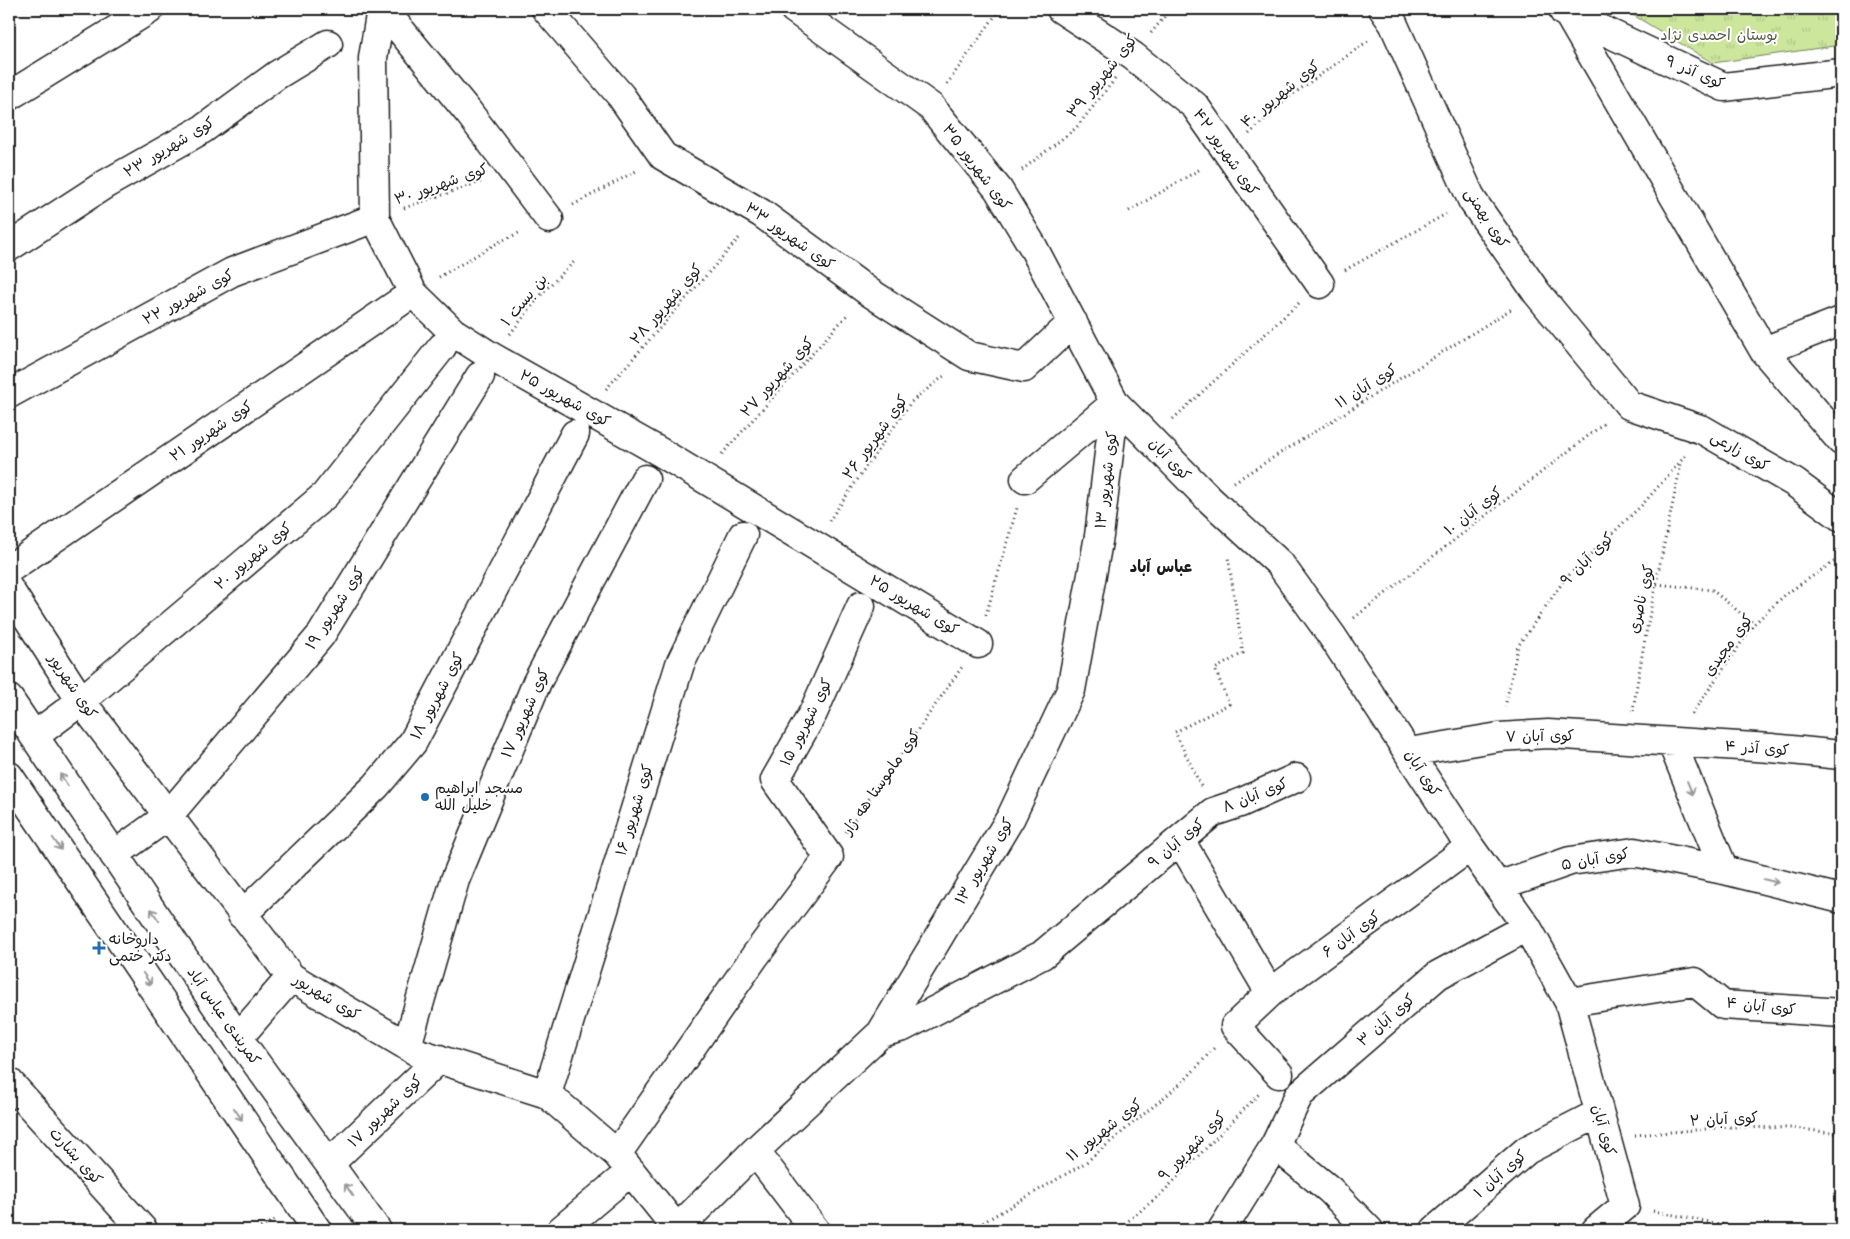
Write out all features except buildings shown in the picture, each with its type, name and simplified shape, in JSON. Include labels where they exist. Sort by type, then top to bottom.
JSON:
[{"type":"street","points":[[9,96],[150,9]]},
{"type":"street","points":[[382,9],[514,171],[549,218]]},
{"type":"street","name":"کوی شهریور ۲۵","points":[[382,9],[373,58],[375,218],[413,293],[486,367],[588,410],[978,644]]},
{"type":"street","name":"کوی شهریور ۳۳","points":[[546,9],[621,96],[663,156],[761,213],[868,292],[969,356],[1024,368],[1073,322]]},
{"type":"street","name":"کوی شهریور ۳۵","points":[[794,9],[931,107],[998,189],[1032,245],[1115,403]]},
{"type":"street","name":"کوی شهریور ۴۲","points":[[1061,9],[1133,56],[1195,106],[1320,284]]},
{"type":"street","points":[[1563,11],[1764,351],[1841,441]]},
{"type":"street","name":"کوی آذر ۹","points":[[1563,11],[1724,87],[1841,73]]},
{"type":"street","name":"کوی بهمنی","points":[[1388,16],[1472,200],[1537,293],[1629,405]]},
{"type":"street","name":"کوی شهریور ۲۳","points":[[9,247],[104,185],[203,129],[276,75],[328,44]]},
{"type":"street","name":"کوی شهریور ۲۲","points":[[9,394],[232,272],[375,218]]},
{"type":"street","name":"کوی شهریور ۲۱","points":[[9,569],[413,293]]},
{"type":"street","points":[[1764,351],[1841,321]]},
{"type":"street","name":"کوی شهریور ۲۰","points":[[18,717],[81,701],[325,495],[442,347]]},
{"type":"street","name":"کوی شهریور ۱۹","points":[[114,855],[168,816],[321,635],[486,367]]},
{"type":"street","points":[[1025,479],[1115,403]]},
{"type":"street","name":"کوی آبان","points":[[1115,403],[1214,504],[1280,564],[1332,636],[1410,752],[1470,847],[1527,927],[1570,1002],[1625,1206]]},
{"type":"street","name":"کوی شهریور ۱۳","points":[[677,1230],[755,1151],[881,1033],[1011,817],[1071,690],[1099,536],[1115,403]]},
{"type":"street","name":"کوی زارعی","points":[[1629,405],[1703,430],[1795,483],[1841,517]]},
{"type":"street","name":"کوی شهریور ۱۸","points":[[242,915],[376,786],[413,742],[575,434]]},
{"type":"street","name":"کوی شهریور ۱۷","points":[[407,1046],[455,880],[537,682],[645,480]]},
{"type":"street","name":"کوی شهریور ۱۶","points":[[547,1094],[680,664],[743,535]]},
{"type":"street","name":"کوی شهریور","points":[[9,589],[81,701],[242,915],[291,976],[419,1053],[547,1094],[624,1163],[677,1230]]},
{"type":"street","name":"کوی شهریور ۱۵","points":[[829,857],[775,780],[813,713],[861,606]]},
{"type":"street","name":"کمربندی عباس آباد","points":[[18,717],[238,1038],[377,1230]]},
{"type":"street","name":"کوی آبان ۷","points":[[1410,752],[1498,737],[1571,735],[1672,743]]},
{"type":"street","points":[[1672,743],[1724,870]]},
{"type":"street","name":"کوی آذر ۴","points":[[1672,743],[1839,751]]},
{"type":"street","points":[[9,776],[317,1230]]},
{"type":"street","name":"کوی آبان ۸","points":[[1213,812],[1240,803],[1296,778]]},
{"type":"street","name":"کوی آبان ۹","points":[[881,1033],[903,1027],[1042,955],[1213,812]]},
{"type":"street","points":[[1180,840],[1270,992]]},
{"type":"street","name":"کوی آبان ۶","points":[[1235,1026],[1270,992],[1470,847]]},
{"type":"street","name":"کوی آبان ۵","points":[[1498,886],[1570,861],[1634,852],[1724,870],[1841,899]]},
{"type":"street","points":[[561,1230],[624,1163],[755,956],[829,857]]},
{"type":"street","name":"کوی آبان ۳","points":[[1222,1230],[1275,1145],[1299,1095],[1438,975],[1527,927]]},
{"type":"street","points":[[238,1038],[291,976]]},
{"type":"street","name":"کوی آبان ۴","points":[[1570,1002],[1695,982],[1724,1006],[1841,1013]]},
{"type":"street","points":[[1235,1026],[1279,1074]]},
{"type":"street","name":"کوی شهریور ۱۷","points":[[330,1163],[439,1059]]},
{"type":"street","name":"کوی بشارت","points":[[9,1082],[143,1230]]},
{"type":"street","name":"کوی آبان ۱","points":[[1435,1230],[1527,1150],[1603,1125]]},
{"type":"street","points":[[1275,1145],[1330,1190],[1369,1230]]},
{"type":"street","points":[[755,1151],[815,1230]]},
{"type":"street","points":[[1596,1230],[1625,1206]]},
{"type":"path","points":[[931,107],[1000,9]]},
{"type":"path","name":"کوی شهریور ۳۹","points":[[998,189],[1076,128],[1171,9]]},
{"type":"path","name":"کوی شهریور ۴۰","points":[[1129,210],[1227,154],[1289,97],[1388,16]]},
{"type":"path","name":"کوی شهریور ۳۰","points":[[375,218],[514,171]]},
{"type":"path","name":"کوی شهریور ۲۸","points":[[588,410],[761,213]]},
{"type":"path","name":"بن بست ۱","points":[[486,367],[545,290],[576,260]]},
{"type":"path","name":"کوی شهریور ۲۷","points":[[702,477],[868,292]]},
{"type":"path","name":"کوی آبان ۱۱","points":[[1214,504],[1537,293]]},
{"type":"path","name":"کوی شهریور ۲۶","points":[[813,544],[911,402],[969,356]]},
{"type":"path","name":"کوی آبان ۱۰","points":[[1332,636],[1629,405]]},
{"type":"path","name":"کوی آبان ۹","points":[[1498,737],[1518,646],[1565,579],[1642,505],[1681,464],[1703,430]]},
{"type":"path","name":"کوی ناصری","points":[[1628,740],[1644,632],[1657,584],[1681,464]]},
{"type":"path","name":"کوی ماموستا هه ژار","points":[[829,857],[978,644],[1025,479]]},
{"type":"path","name":"کوی آبان ۹","points":[[1213,812],[1174,732],[1229,704],[1214,669],[1242,653],[1214,504]]},
{"type":"path","name":"کوی مجیدی","points":[[1672,743],[1754,624],[1786,594],[1841,557]]},
{"type":"path","points":[[1657,584],[1712,590],[1754,624]]},
{"type":"path","name":"کوی شهریور ۱۱","points":[[970,1230],[1085,1163],[1185,1080],[1235,1026]]},
{"type":"path","name":"کوی شهریور ۹","points":[[1117,1230],[1161,1194],[1279,1074]]},
{"type":"path","name":"کوی آبان ۲","points":[[1603,1125],[1793,1128],[1841,1134]]},
{"type":"path","points":[[1625,1206],[1752,1230]]},
{"type":"green space","name":"بوستان احمدی نژاد","points":[[1623,9],[1841,9],[1841,45],[1713,63]]},
{"type":"place","name":"مسجد ابراهیم خلیل الله","points":[[425,797]]},
{"type":"place","name":"داروخانه دکتر ختمی","points":[[99,948]]},
{"type":"district","name":"عباس آباد","points":[[1161,566]]}]
